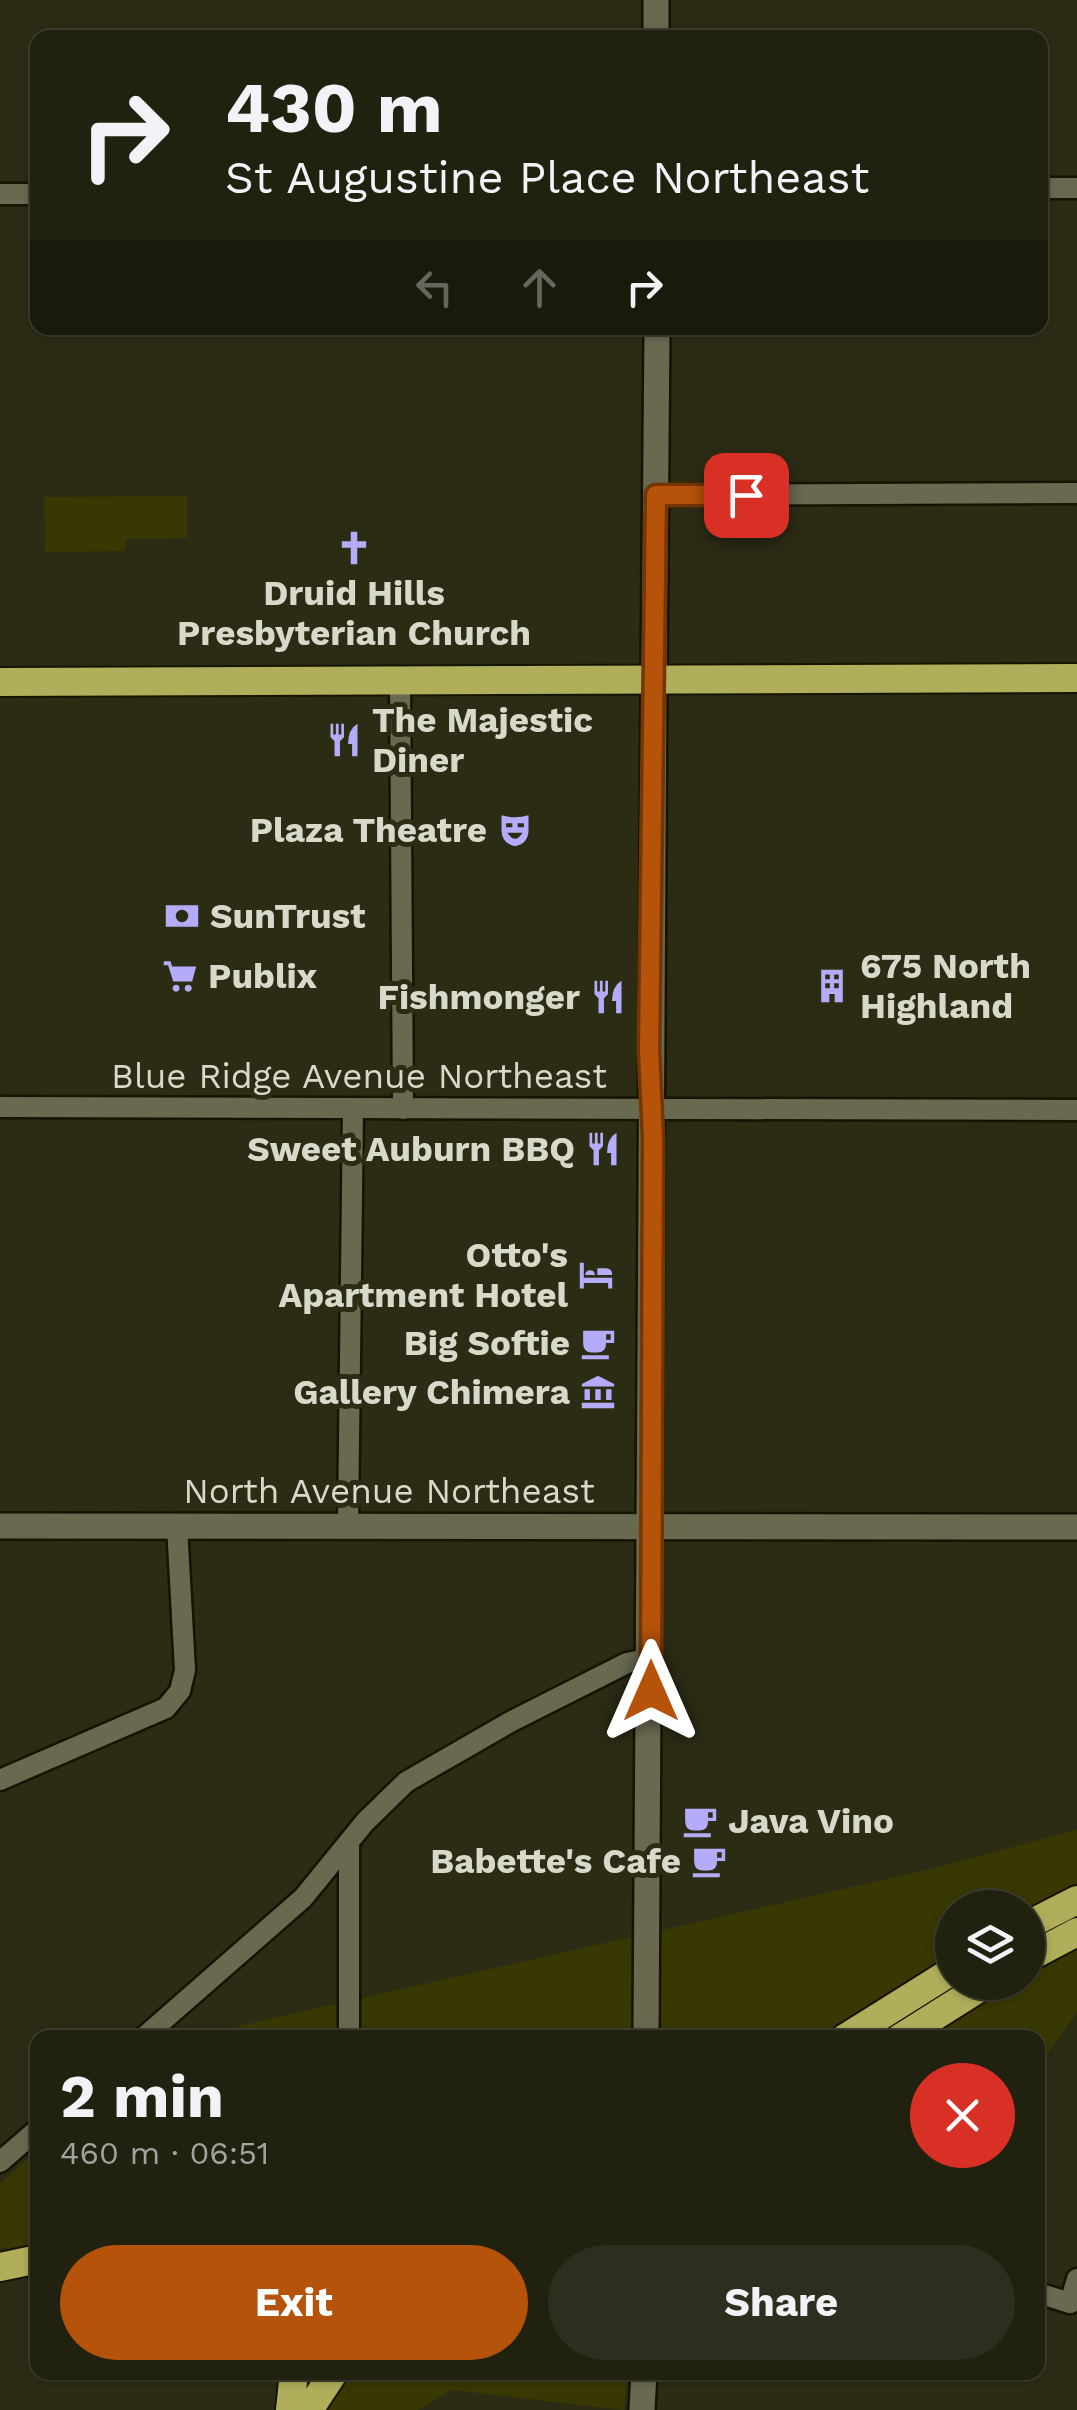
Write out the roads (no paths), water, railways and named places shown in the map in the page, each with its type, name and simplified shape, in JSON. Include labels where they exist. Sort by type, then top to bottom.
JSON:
[{"type":"highway","points":[[0,682],[1077,678]]},
{"type":"highway","points":[[1045,1917],[1077,1900]]},
{"type":"highway","points":[[1045,1949],[1077,1932]]},
{"type":"highway","points":[[858,2030],[935,1981]]},
{"type":"highway","points":[[913,2030],[960,2000]]},
{"type":"highway","points":[[0,2267],[30,2260]]},
{"type":"highway","points":[[290,2410],[293,2380]]},
{"type":"highway","points":[[309,2410],[329,2380]]},
{"type":"main road","points":[[656,0],[656,30]]},
{"type":"main road","points":[[646,2030],[657,335]]},
{"type":"main road","name":"North Avenue Northeast","points":[[0,1526],[1077,1527]]},
{"type":"main road","points":[[642,2410],[644,2380]]},
{"type":"street","points":[[1048,188],[1077,188]]},
{"type":"street","points":[[0,194],[30,194]]},
{"type":"street","points":[[656,495],[1077,493]]},
{"type":"street","points":[[400,681],[402,1109]]},
{"type":"street","name":"Blue Ridge Avenue Northeast","points":[[0,1107],[1077,1110]]},
{"type":"street","points":[[348,1526],[353,1109]]},
{"type":"street","points":[[0,1780],[166,1708],[180,1691],[186,1670],[178,1526]]},
{"type":"street","points":[[152,2030],[303,1898],[388,1798],[429,1766],[627,1663],[651,1658]]},
{"type":"street","points":[[349,2030],[350,1843]]},
{"type":"street","points":[[0,2162],[30,2136]]},
{"type":"street","points":[[1045,2297],[1074,2308],[1077,2279]]},
{"type":"place","name":"Druid Hills Presbyterian Church","points":[[354,548]]},
{"type":"place","name":"The Majestic Diner","points":[[344,740]]},
{"type":"place","name":"Plaza Theatre","points":[[515,830]]},
{"type":"place","name":"SunTrust","points":[[182,916]]},
{"type":"place","name":"Publix","points":[[180,976]]},
{"type":"place","name":"675 North Highland","points":[[832,986]]},
{"type":"place","name":"Fishmonger","points":[[608,997]]},
{"type":"place","name":"Sweet Auburn BBQ","points":[[603,1149]]},
{"type":"place","name":"Otto's Apartment Hotel","points":[[596,1275]]},
{"type":"place","name":"Big Softie","points":[[598,1343]]},
{"type":"place","name":"Gallery Chimera","points":[[598,1392]]},
{"type":"place","name":"Java Vino","points":[[700,1821]]},
{"type":"place","name":"Babette's Cafe","points":[[709,1861]]}]
